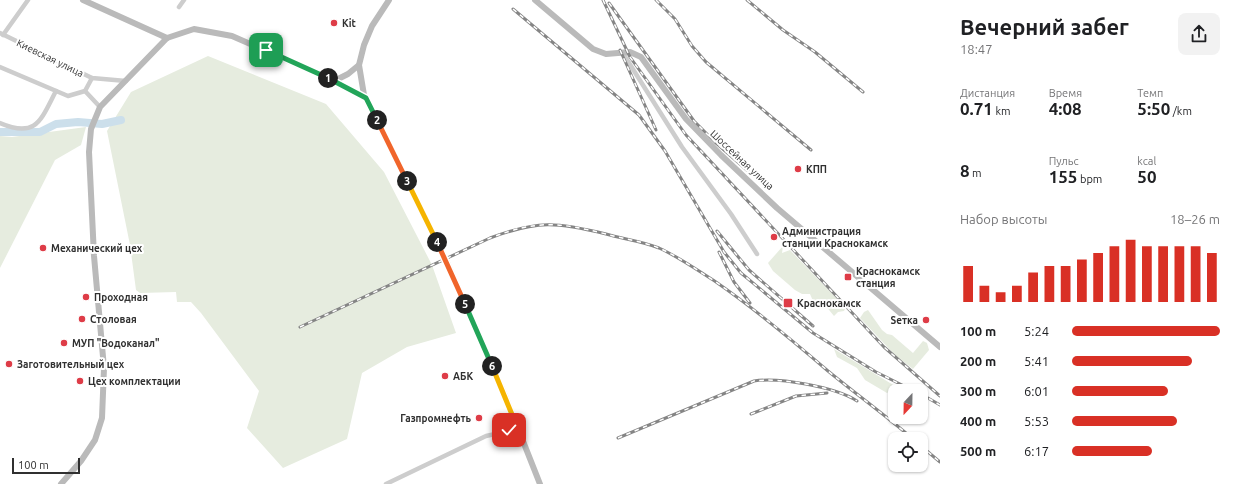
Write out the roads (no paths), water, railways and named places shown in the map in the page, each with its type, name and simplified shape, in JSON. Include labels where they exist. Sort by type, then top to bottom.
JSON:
[{"type":"main road","points":[[83,0],[166,38]]},
{"type":"main road","points":[[389,0],[372,26],[364,45],[359,65],[366,98],[443,254],[540,484]]},
{"type":"main road","name":"Шоссейная улица","points":[[535,0],[597,52],[606,54],[630,52],[641,57],[686,119],[721,155],[777,208],[940,347]]},
{"type":"main road","points":[[61,484],[81,461],[95,440],[102,418],[104,368],[94,256],[90,166],[91,130],[95,116],[100,107],[166,38],[194,29],[232,36],[334,81],[366,98]]},
{"type":"main road","points":[[334,81],[348,74],[359,65]]},
{"type":"main road","points":[[348,74],[357,74],[362,80]]},
{"type":"main road","points":[[348,74],[344,81],[349,89]]},
{"type":"main road","points":[[349,89],[353,90],[358,88],[362,80]]},
{"type":"street","points":[[2,34],[28,0]]},
{"type":"street","points":[[179,7],[184,0]]},
{"type":"street","name":"Киевская улица","points":[[2,34],[92,78],[126,81]]},
{"type":"street","points":[[624,55],[682,147],[731,214],[757,254]]},
{"type":"street","points":[[0,67],[68,96],[85,91],[92,78]]},
{"type":"street","points":[[0,123],[19,129],[33,127],[42,119],[56,91]]},
{"type":"street","points":[[85,91],[100,107]]},
{"type":"street","points":[[386,484],[486,436],[518,429]]},
{"type":"waterway","points":[[0,132],[40,132],[56,124],[78,122],[102,124],[121,120]]},
{"type":"railway","points":[[603,0],[630,57],[686,135],[884,347],[940,396]]},
{"type":"railway","points":[[656,0],[675,19],[692,46],[706,62],[811,150]]},
{"type":"railway","points":[[747,0],[783,30],[815,52],[863,92]]},
{"type":"railway","points":[[609,3],[694,121],[748,171]]},
{"type":"railway","points":[[513,9],[639,115],[665,151],[724,252],[741,273],[813,333],[876,372],[900,384]]},
{"type":"railway","points":[[620,50],[656,130]]},
{"type":"railway","points":[[300,327],[490,238],[521,228],[535,226],[560,225],[574,227],[653,246],[688,264],[731,292],[905,432]]},
{"type":"railway","points":[[717,231],[749,270],[813,326]]},
{"type":"railway","points":[[719,252],[734,282],[750,303]]},
{"type":"railway","points":[[618,438],[754,381],[778,380],[807,384],[836,391],[857,401]]},
{"type":"railway","points":[[751,414],[796,396],[827,393]]},
{"type":"railway","points":[[928,398],[940,405]]},
{"type":"railway","points":[[928,452],[940,462]]},
{"type":"place","name":"Kit","points":[[334,23]]},
{"type":"place","name":"КПП","points":[[798,169]]},
{"type":"place","name":"Администрация станции Краснокамск","points":[[774,237]]},
{"type":"place","name":"Механический цех","points":[[43,248]]},
{"type":"place","name":"Краснокамск станция","points":[[848,277]]},
{"type":"place","name":"Проходная","points":[[86,297]]},
{"type":"place","name":"Краснокамск","points":[[788,303]]},
{"type":"place","name":"Столовая","points":[[82,319]]},
{"type":"place","name":"Sетка","points":[[926,320]]},
{"type":"place","name":"МУП \"Водоканал\"","points":[[64,343]]},
{"type":"place","name":"Заготовительный цех","points":[[9,364]]},
{"type":"place","name":"АБК","points":[[445,376]]},
{"type":"place","name":"Цех комплектации","points":[[80,381]]},
{"type":"place","name":"Газпромнефть","points":[[479,418]]}]
